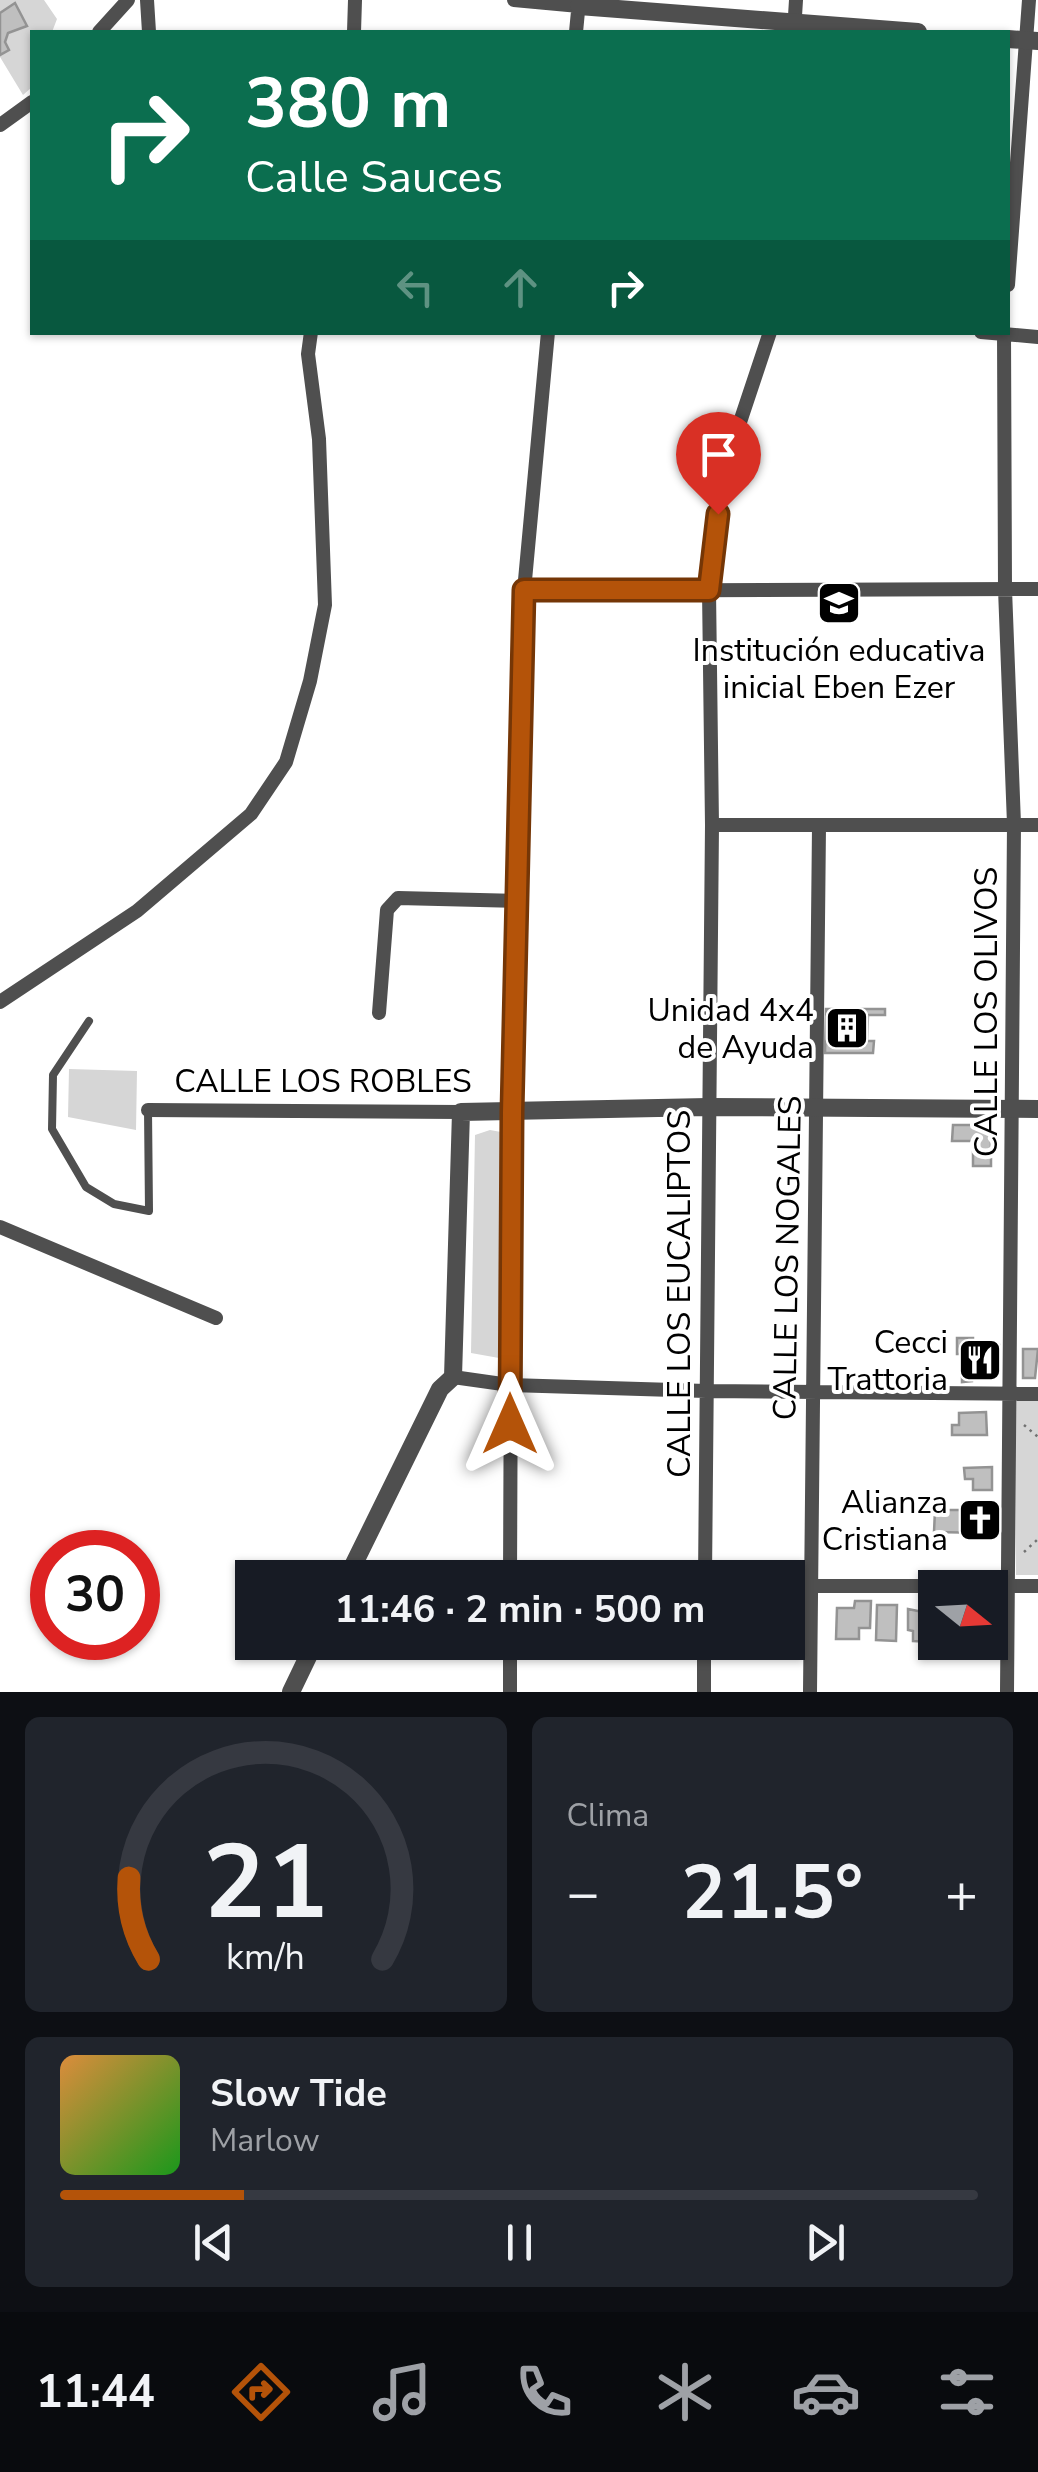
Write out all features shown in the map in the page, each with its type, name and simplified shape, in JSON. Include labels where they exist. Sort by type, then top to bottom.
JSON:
[{"type":"street","points":[[101,30],[128,0]]},
{"type":"street","points":[[146,0],[148,30]]},
{"type":"street","points":[[354,30],[355,0]]},
{"type":"street","points":[[514,0],[579,3],[794,28],[856,30]]},
{"type":"street","points":[[794,28],[796,0]]},
{"type":"street","points":[[1010,254],[1029,0]]},
{"type":"street","points":[[576,30],[579,3]]},
{"type":"street","points":[[0,125],[30,103]]},
{"type":"street","points":[[1010,334],[1038,337]]},
{"type":"street","points":[[0,1002],[137,911],[251,814],[286,762],[310,681],[325,605],[319,439],[308,354],[311,335]]},
{"type":"street","points":[[510,1560],[512,1112],[524,590],[548,335]]},
{"type":"street","name":"CALLE LOS EUCALIPTOS","points":[[705,1560],[712,826],[709,590],[722,476],[769,335]]},
{"type":"street","name":"CALLE LOS OLIVOS","points":[[1004,335],[1006,589],[1014,824],[1008,1586]]},
{"type":"street","points":[[524,590],[1038,588]]},
{"type":"street","points":[[712,826],[1038,824]]},
{"type":"street","name":"CALLE LOS NOGALES","points":[[810,1692],[819,826]]},
{"type":"street","points":[[378,1014],[387,910],[398,898],[517,901]]},
{"type":"street","name":"CALLE LOS ROBLES","points":[[148,1110],[1038,1109]]},
{"type":"street","points":[[356,1560],[440,1389],[453,1377],[461,1112]]},
{"type":"street","points":[[0,1227],[216,1318]]},
{"type":"street","points":[[453,1377],[510,1385],[706,1391],[1038,1394]]},
{"type":"street","points":[[805,1586],[918,1586]]},
{"type":"street","points":[[1008,1586],[1038,1586]]},
{"type":"street","points":[[291,1692],[307,1660]]},
{"type":"street","points":[[510,1660],[510,1692]]},
{"type":"street","points":[[704,1660],[704,1692]]},
{"type":"street","name":"CALLE LOS OLIVOS","points":[[1007,1660],[1007,1692]]},
{"type":"lane","points":[[89,1022],[53,1075],[52,1129],[86,1187],[114,1204],[148,1211],[148,1110]]},
{"type":"path","points":[[1020,1421],[1038,1437]]},
{"type":"path","points":[[1020,1556],[1038,1539]]},
{"type":"shaded area","points":[[0,0],[44,0],[57,19],[53,30],[30,30],[30,89],[23,95],[0,57]]},
{"type":"shaded area","points":[[69,1069],[137,1071],[136,1130],[68,1117]]},
{"type":"shaded area","points":[[490,1130],[501,1132],[499,1358],[471,1353],[475,1135]]},
{"type":"shaded area","points":[[1038,1400],[1038,1575],[1016,1575],[1015,1401]]},
{"type":"building","points":[[15,3],[27,26],[8,33],[5,42],[9,50],[0,55],[0,13]]},
{"type":"building","name":"Unidad 4x4 de Ayuda","points":[[826,1009],[885,1009],[885,1015],[868,1015],[867,1041],[874,1041],[873,1053],[825,1053]]},
{"type":"building","points":[[953,1125],[991,1125],[991,1166],[973,1166],[973,1141],[952,1141]]},
{"type":"building","points":[[957,1338],[973,1338],[973,1345],[999,1345],[999,1353],[987,1353],[987,1368],[972,1368],[972,1381],[962,1382],[962,1354],[957,1354]]},
{"type":"building","points":[[1023,1349],[1038,1349],[1035,1378],[1023,1378]]},
{"type":"building","points":[[986,1412],[987,1435],[952,1435],[952,1425],[959,1425],[959,1413]]},
{"type":"building","points":[[992,1467],[992,1490],[973,1490],[973,1479],[965,1479],[964,1468]]},
{"type":"building","points":[[935,1510],[987,1510],[987,1533],[934,1532]]},
{"type":"building","points":[[855,1601],[871,1601],[870,1628],[859,1628],[859,1639],[836,1639],[837,1608],[854,1608]]},
{"type":"building","points":[[877,1605],[897,1605],[896,1641],[876,1640]]},
{"type":"building","points":[[908,1609],[918,1611],[918,1641],[913,1641],[913,1631],[908,1630]]},
{"type":"place","name":"Institución educativa inicial Eben Ezer","points":[[839,603]]},
{"type":"place","name":"Unidad 4x4 de Ayuda","points":[[847,1028]]},
{"type":"place","name":"Cecci Trattoria","points":[[980,1360]]},
{"type":"place","name":"Alianza Cristiana","points":[[980,1520]]},
{"type":"route","points":[[510,1424],[512,1112],[524,590],[709,590],[718,514]]}]
